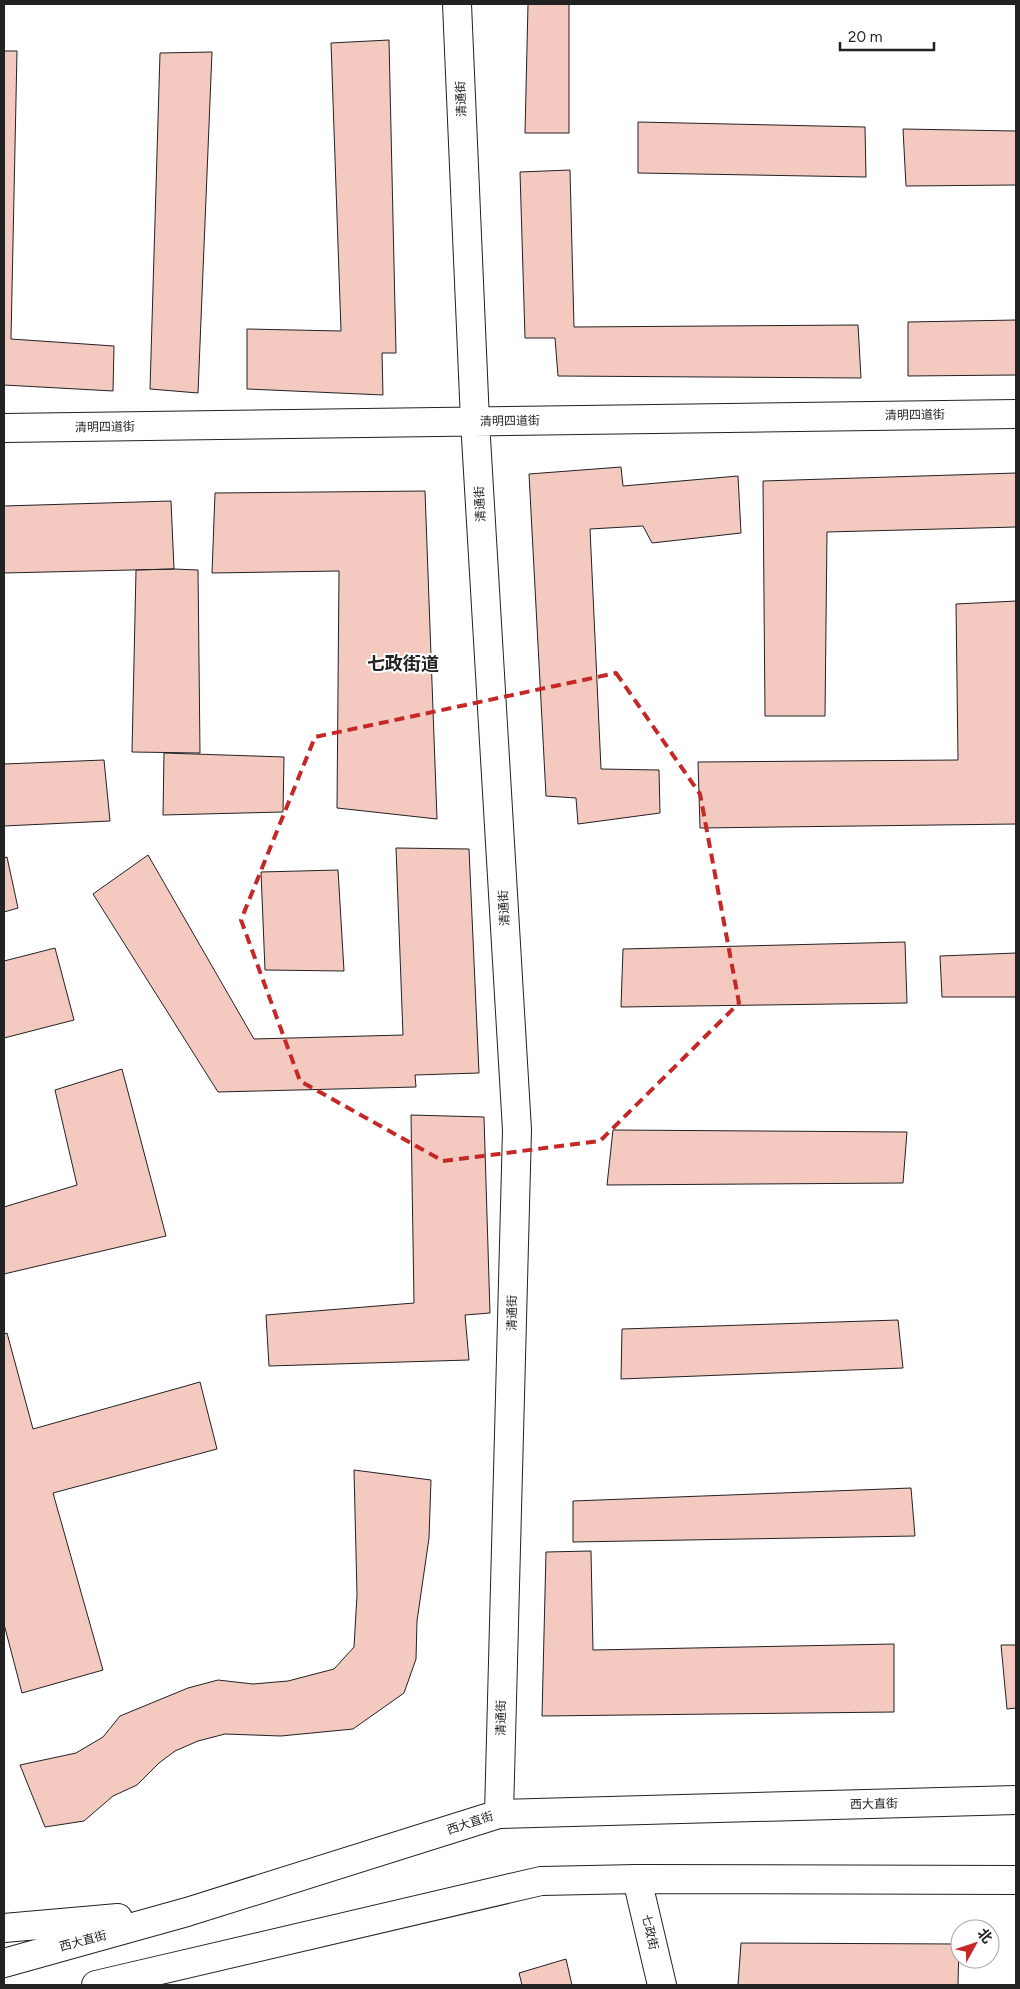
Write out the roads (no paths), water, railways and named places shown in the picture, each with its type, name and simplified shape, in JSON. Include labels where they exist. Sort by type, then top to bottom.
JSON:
[{"type":"street","name":"清通街","points":[[457,4],[475,421],[517,1130],[499,1814]]},
{"type":"street","name":"清明四道街","points":[[4,428],[1016,414]]},
{"type":"street","name":"西大直街","points":[[4,1963],[187,1912],[499,1814],[1016,1800]]},
{"type":"street","points":[[96,1985],[541,1881],[637,1879],[1016,1880]]},
{"type":"street","name":"七政街","points":[[637,1879],[662,1985]]},
{"type":"street","points":[[4,1928],[187,1912]]},
{"type":"street","points":[[142,1985],[200,1962]]},
{"type":"district","name":"七政街道","points":[[403,664]]}]
